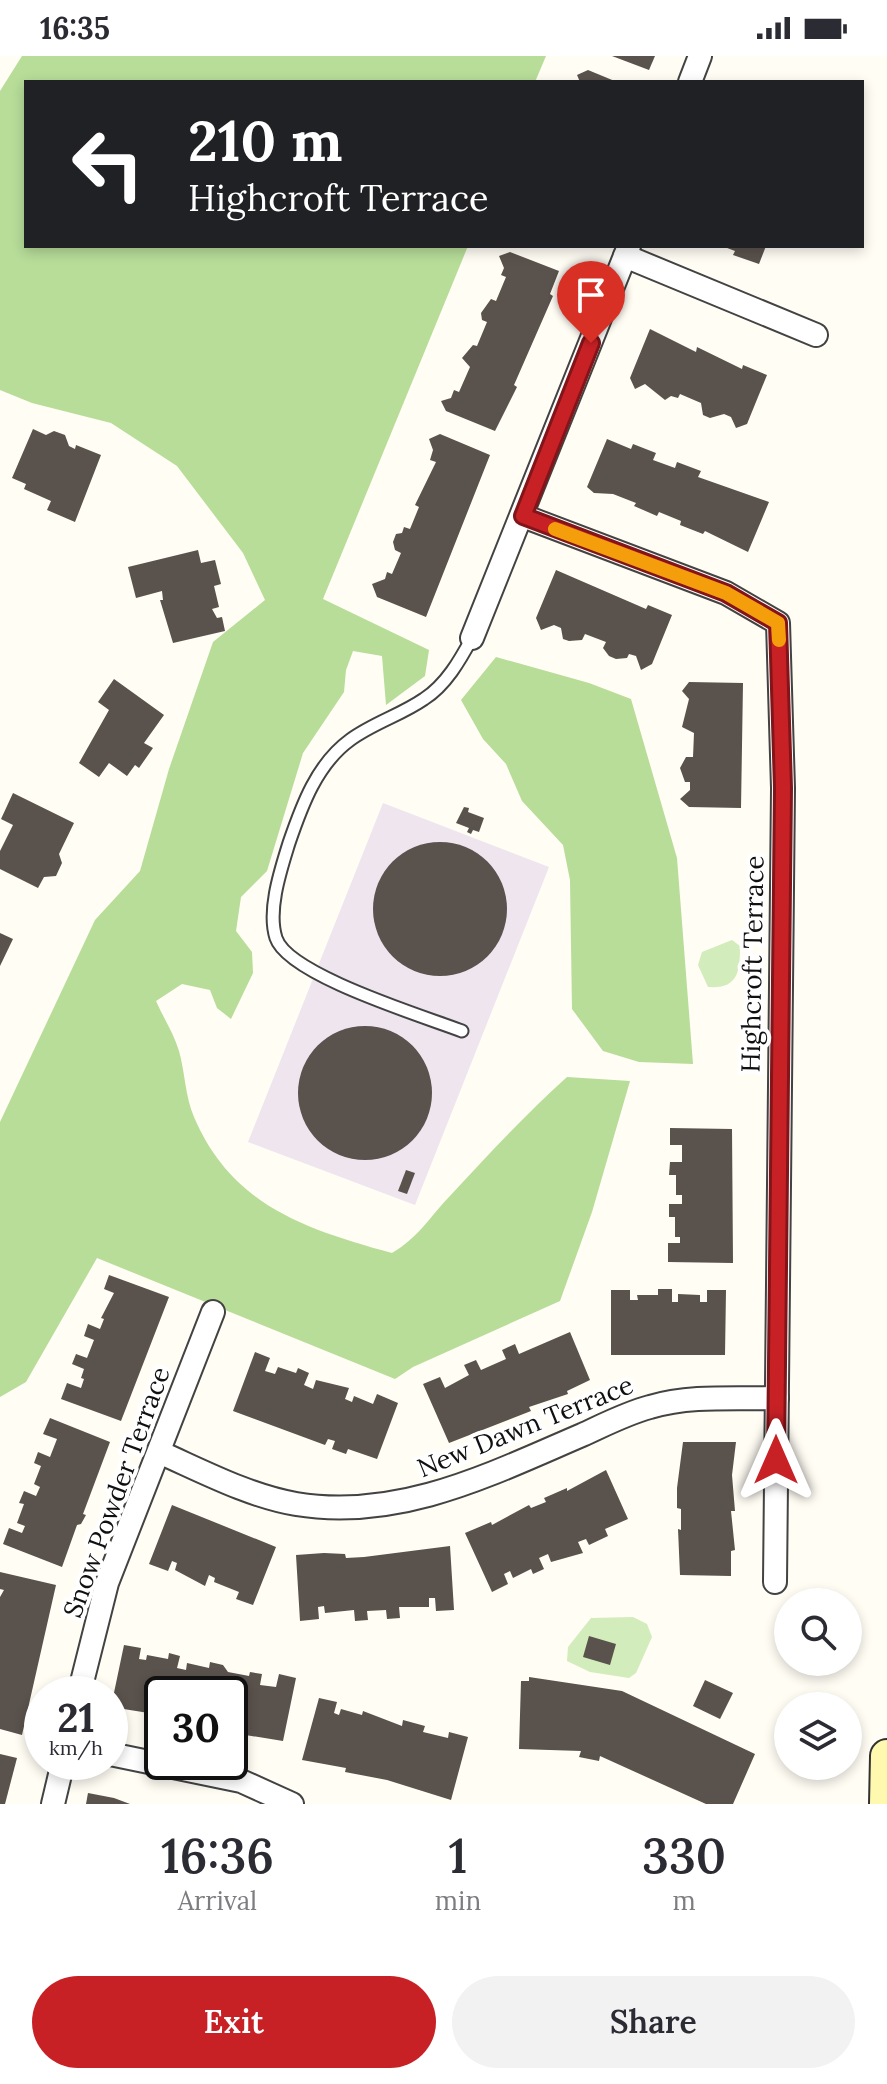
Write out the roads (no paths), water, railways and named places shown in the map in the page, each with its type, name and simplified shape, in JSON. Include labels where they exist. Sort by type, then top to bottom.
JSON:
[{"type":"main road","points":[[886,1804],[887,1756]]},
{"type":"street","points":[[691,80],[700,56]]},
{"type":"street","points":[[472,638],[627,251],[816,335]]},
{"type":"street","name":"Highcroft Terrace","points":[[523,516],[726,593],[778,623],[783,788],[775,1582]]},
{"type":"street","name":"Snow Powder Terrace","points":[[84,1676],[107,1583],[213,1312]]},
{"type":"street","name":"New Dawn Terrace","points":[[159,1452],[253,1491],[296,1504],[380,1506],[420,1499],[474,1482],[646,1407],[681,1399],[777,1398]]},
{"type":"street","points":[[128,1758],[241,1781],[292,1804]]},
{"type":"street","points":[[53,1804],[59,1780]]},
{"type":"lane","points":[[462,1031],[314,974],[288,956],[276,938],[275,906],[283,862],[297,820],[330,758],[351,739],[426,698],[453,671],[472,638]]}]
